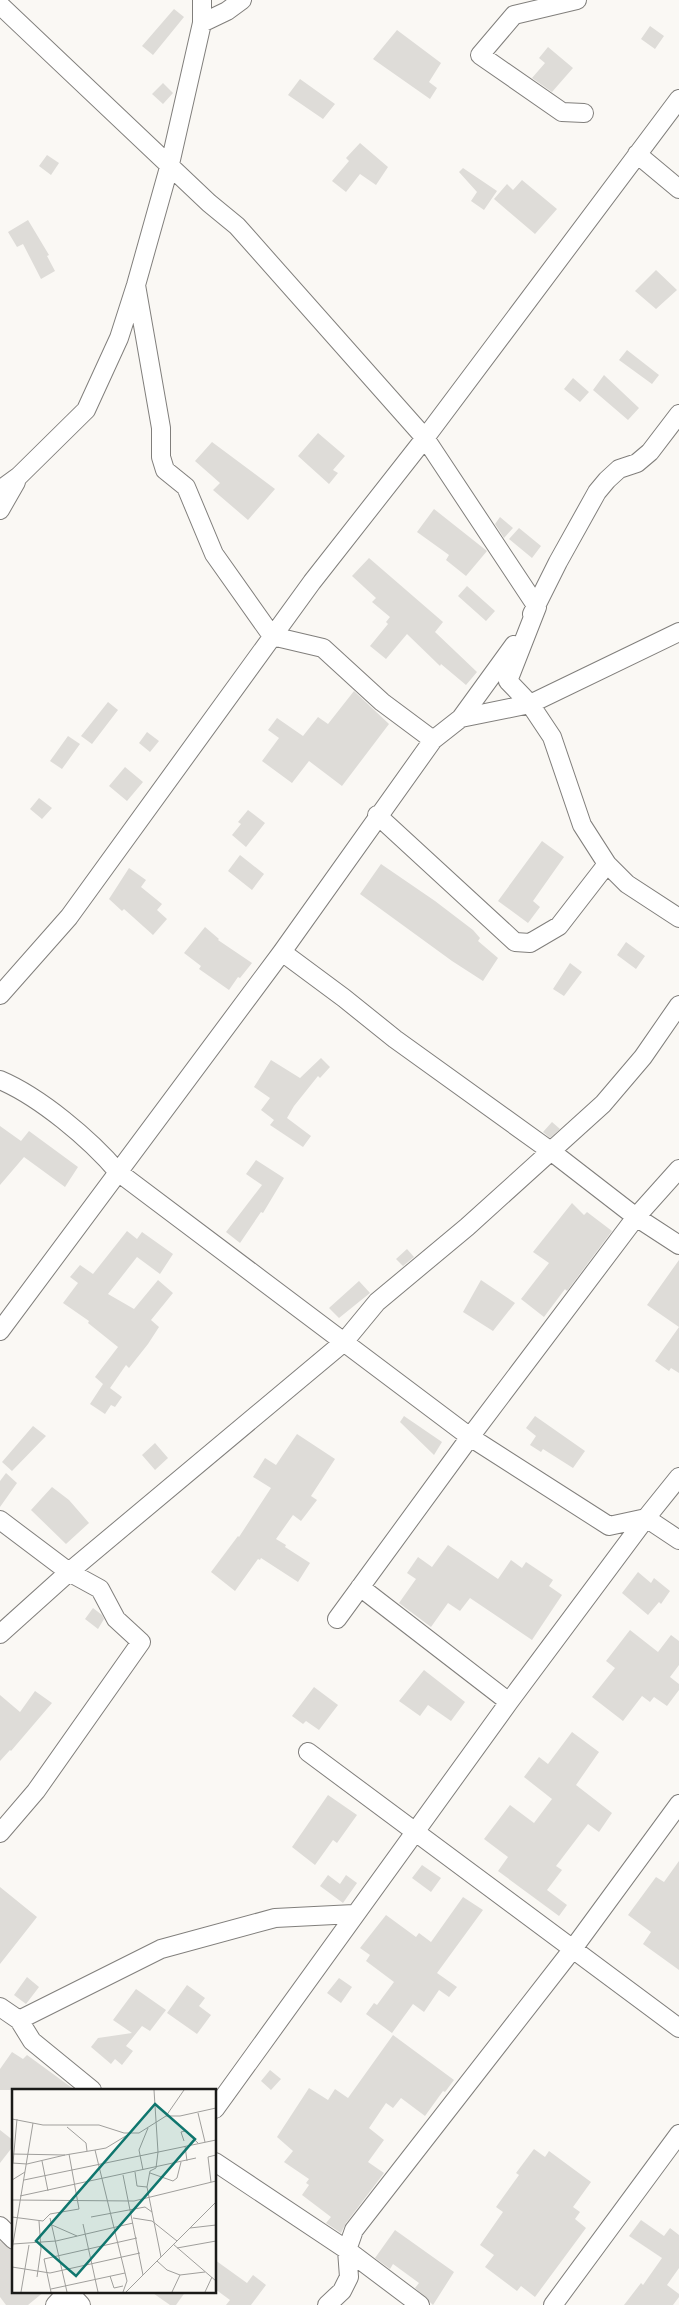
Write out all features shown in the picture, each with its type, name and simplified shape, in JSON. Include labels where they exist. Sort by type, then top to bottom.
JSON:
[{"type":"street","points":[[0,490],[19,476],[86,410],[118,338],[136,285],[170,164],[202,23],[202,0]]},
{"type":"street","points":[[202,23],[227,11],[242,0]]},
{"type":"street","points":[[577,0],[514,15],[480,55],[562,112],[584,113]]},
{"type":"street","points":[[0,4],[170,164],[209,204],[237,226],[426,438],[537,607]]},
{"type":"street","points":[[0,995],[68,917],[272,636],[388,484],[426,438],[679,99]]},
{"type":"street","points":[[637,154],[679,188]]},
{"type":"street","points":[[136,285],[161,428],[161,457],[165,470],[186,487],[214,554],[272,636],[323,648],[382,702],[433,740]]},
{"type":"street","points":[[679,414],[650,452],[637,462],[619,469],[597,492],[558,562],[537,607],[508,681],[530,704],[552,737],[582,825],[607,864],[627,884],[679,918]]},
{"type":"street","points":[[0,510],[19,476]]},
{"type":"street","points":[[0,1331],[75,1233],[118,1172],[282,952],[433,740],[461,718],[507,655],[537,607]]},
{"type":"street","points":[[461,718],[530,704],[679,632]]},
{"type":"street","points":[[378,815],[515,942],[530,943],[559,926],[607,864]]},
{"type":"street","points":[[282,952],[395,1039],[552,1152],[636,1217],[679,1245]]},
{"type":"street","points":[[0,1634],[69,1572],[344,1342],[377,1302],[552,1152],[603,1104],[643,1057],[679,1005]]},
{"type":"street","points":[[0,1080],[14,1086],[96,1146],[118,1172],[470,1437],[609,1526],[646,1518],[679,1540]]},
{"type":"street","points":[[337,1619],[470,1437],[636,1217],[679,1169]]},
{"type":"street","points":[[216,2108],[354,1914],[416,1832],[509,1702],[646,1518],[679,1477]]},
{"type":"street","points":[[0,1520],[69,1572],[100,1589],[116,1619],[141,1642],[36,1791],[0,1833]]},
{"type":"street","points":[[360,1587],[509,1702]]},
{"type":"street","points":[[308,1752],[679,2028]]},
{"type":"street","points":[[327,2305],[342,2291],[349,2277],[348,2250],[354,2230],[572,1950],[679,1804]]},
{"type":"street","points":[[19,2020],[161,1949],[275,1918],[354,1914]]},
{"type":"street","points":[[0,2007],[19,2020],[32,2041],[91,2089]]},
{"type":"street","points":[[553,2305],[679,2134]]},
{"type":"street","points":[[216,2163],[348,2250],[420,2305]]},
{"type":"street","points":[[0,2226],[12,2238]]},
{"type":"street","points":[[55,2305],[67,2292]]},
{"type":"street","points":[[69,2292],[81,2305]]},
{"type":"building","points":[[174,9],[184,17],[153,55],[142,46]]},
{"type":"building","points":[[650,26],[664,36],[655,49],[641,39]]},
{"type":"building","points":[[397,30],[441,63],[429,82],[437,88],[430,99],[373,59]]},
{"type":"building","points":[[548,47],[573,68],[552,92],[532,78],[545,63],[539,58]]},
{"type":"building","points":[[300,79],[335,104],[323,119],[288,95]]},
{"type":"building","points":[[163,83],[173,93],[163,104],[152,94]]},
{"type":"building","points":[[360,143],[388,167],[376,185],[360,174],[346,192],[332,181],[349,161],[346,158]]},
{"type":"building","points":[[47,155],[59,163],[51,175],[39,166]]},
{"type":"building","points":[[463,168],[497,191],[484,210],[471,201],[477,192],[459,172]]},
{"type":"building","points":[[522,180],[557,209],[535,234],[494,199],[507,184],[513,190]]},
{"type":"building","points":[[28,220],[49,255],[47,256],[55,271],[41,279],[23,244],[17,247],[8,232]]},
{"type":"building","points":[[656,270],[677,290],[656,309],[635,291]]},
{"type":"building","points":[[627,350],[659,375],[652,384],[619,360]]},
{"type":"building","points":[[604,375],[639,408],[628,420],[593,390]]},
{"type":"building","points":[[573,378],[589,392],[580,402],[564,389]]},
{"type":"building","points":[[318,433],[345,456],[333,470],[338,473],[329,484],[298,456]]},
{"type":"building","points":[[212,442],[275,489],[248,520],[213,490],[220,483],[195,461]]},
{"type":"building","points":[[434,509],[487,551],[466,576],[446,560],[449,555],[417,532]]},
{"type":"building","points":[[500,517],[513,528],[504,538],[495,524]]},
{"type":"building","points":[[519,528],[541,546],[532,558],[509,539]]},
{"type":"building","points":[[369,558],[443,622],[435,632],[477,672],[466,685],[441,664],[440,666],[407,634],[386,659],[370,646],[388,624],[386,622],[390,617],[372,602],[376,598],[352,576]]},
{"type":"building","points":[[467,586],[495,611],[486,621],[458,596]]},
{"type":"building","points":[[354,691],[389,724],[342,786],[309,761],[292,783],[262,761],[279,738],[268,730],[277,718],[303,736],[318,717],[328,724]]},
{"type":"building","points":[[108,702],[118,710],[92,744],[81,736]]},
{"type":"building","points":[[147,732],[159,741],[150,752],[139,743]]},
{"type":"building","points":[[68,736],[80,744],[62,769],[50,761]]},
{"type":"building","points":[[125,767],[143,782],[127,801],[109,786]]},
{"type":"building","points":[[39,798],[52,808],[42,819],[30,809]]},
{"type":"building","points":[[248,810],[265,823],[246,847],[232,835],[241,824],[238,822]]},
{"type":"building","points":[[542,841],[564,857],[533,901],[540,907],[528,923],[498,901]]},
{"type":"building","points":[[240,855],[264,874],[252,890],[228,871]]},
{"type":"building","points":[[381,864],[473,930],[480,938],[478,941],[498,958],[483,981],[452,961],[360,894]]},
{"type":"building","points":[[129,868],[146,880],[141,887],[162,904],[157,910],[167,919],[153,935],[124,909],[122,911],[109,899]]},
{"type":"building","points":[[205,927],[218,940],[252,963],[240,978],[238,977],[229,990],[199,969],[201,966],[184,953]]},
{"type":"building","points":[[626,942],[645,956],[636,969],[617,955]]},
{"type":"building","points":[[570,963],[582,972],[564,996],[553,989]]},
{"type":"building","points":[[321,1058],[330,1067],[320,1078],[318,1076],[287,1118],[311,1136],[303,1147],[270,1125],[274,1120],[261,1110],[270,1098],[254,1087],[271,1060],[300,1078]]},
{"type":"building","points":[[552,1122],[560,1129],[550,1138],[543,1132]]},
{"type":"building","points":[[0,1126],[21,1141],[29,1131],[78,1167],[65,1187],[24,1157],[0,1185]]},
{"type":"building","points":[[256,1160],[284,1178],[263,1213],[261,1212],[240,1243],[226,1232],[262,1185],[246,1174]]},
{"type":"building","points":[[572,1203],[584,1215],[587,1212],[612,1231],[567,1291],[565,1289],[544,1317],[521,1299],[549,1263],[533,1252]]},
{"type":"building","points":[[127,1231],[137,1239],[142,1232],[173,1254],[160,1274],[137,1257],[108,1294],[134,1309],[158,1280],[173,1293],[151,1320],[159,1327],[148,1344],[129,1368],[126,1365],[110,1388],[122,1397],[115,1407],[111,1405],[105,1414],[90,1404],[103,1384],[95,1377],[118,1347],[88,1323],[89,1321],[63,1303],[78,1283],[70,1277],[80,1265],[93,1274]]},
{"type":"building","points":[[407,1249],[414,1257],[403,1266],[396,1259]]},
{"type":"building","points":[[679,1260],[679,1327],[647,1305]]},
{"type":"building","points":[[481,1280],[515,1303],[493,1331],[463,1312]]},
{"type":"building","points":[[359,1281],[370,1293],[339,1318],[329,1308]]},
{"type":"building","points":[[679,1327],[679,1373],[671,1368],[669,1371],[655,1361]]},
{"type":"building","points":[[404,1416],[442,1442],[434,1455],[400,1422]]},
{"type":"building","points":[[535,1416],[585,1451],[573,1468],[543,1449],[541,1452],[530,1445],[536,1436],[526,1428]]},
{"type":"building","points":[[33,1426],[46,1436],[12,1471],[2,1462]]},
{"type":"building","points":[[297,1434],[335,1459],[311,1496],[317,1500],[301,1521],[293,1515],[276,1539],[310,1563],[298,1582],[261,1558],[260,1560],[258,1559],[235,1591],[211,1572],[239,1537],[271,1488],[253,1477],[265,1458],[276,1465]]},
{"type":"building","points":[[155,1443],[168,1458],[155,1470],[142,1455]]},
{"type":"building","points":[[6,1473],[17,1483],[0,1507],[0,1481]]},
{"type":"building","points":[[52,1487],[69,1500],[89,1523],[66,1544],[31,1510]]},
{"type":"building","points":[[448,1545],[498,1579],[511,1560],[522,1568],[526,1562],[553,1580],[549,1586],[562,1595],[532,1640],[470,1598],[460,1611],[448,1603],[431,1627],[399,1603],[416,1579],[407,1573],[418,1557],[432,1567]]},
{"type":"building","points":[[638,1572],[651,1583],[654,1578],[670,1591],[661,1604],[659,1602],[648,1615],[622,1593]]},
{"type":"building","points":[[93,1608],[104,1619],[98,1629],[85,1619]]},
{"type":"building","points":[[630,1630],[658,1652],[671,1635],[679,1641],[679,1665],[670,1677],[679,1684],[679,1690],[667,1706],[654,1697],[650,1702],[642,1696],[623,1721],[592,1697],[615,1668],[606,1661]]},
{"type":"building","points":[[424,1670],[465,1702],[451,1721],[428,1705],[420,1716],[399,1701]]},
{"type":"building","points":[[314,1687],[338,1705],[319,1730],[306,1721],[303,1724],[292,1716]]},
{"type":"building","points":[[35,1691],[52,1703],[11,1751],[0,1761],[0,1695],[20,1712]]},
{"type":"building","points":[[572,1732],[599,1752],[576,1785],[612,1813],[599,1832],[588,1824],[556,1866],[562,1870],[547,1890],[567,1905],[559,1916],[498,1871],[508,1857],[484,1839],[510,1805],[534,1823],[552,1799],[524,1777],[539,1757],[548,1764]]},
{"type":"building","points":[[328,1795],[357,1815],[337,1843],[333,1840],[315,1865],[292,1847]]},
{"type":"building","points":[[679,1861],[679,1970],[643,1944],[651,1932],[628,1915],[656,1877],[664,1882]]},
{"type":"building","points":[[422,1865],[441,1878],[431,1892],[412,1878]]},
{"type":"building","points":[[328,1875],[340,1884],[346,1875],[357,1883],[343,1903],[320,1886]]},
{"type":"building","points":[[0,1887],[37,1917],[0,1964]]},
{"type":"building","points":[[463,1897],[483,1910],[437,1973],[457,1987],[449,1997],[439,1990],[424,2012],[413,2004],[392,2033],[366,2014],[374,2003],[377,2005],[394,1982],[366,1961],[370,1955],[360,1948],[386,1915],[416,1937],[419,1933],[431,1942]]},
{"type":"building","points":[[27,1977],[39,1987],[26,2004],[14,1995]]},
{"type":"building","points":[[339,1978],[352,1987],[341,2003],[327,1993]]},
{"type":"building","points":[[187,1985],[205,1998],[199,2006],[211,2015],[197,2034],[167,2013]]},
{"type":"building","points":[[136,1989],[166,2010],[150,2031],[142,2026],[126,2046],[133,2051],[122,2065],[115,2059],[111,2064],[91,2047],[98,2038],[132,2033],[113,2020]]},
{"type":"building","points":[[393,2035],[454,2080],[445,2092],[443,2091],[425,2116],[401,2098],[393,2108],[386,2103],[369,2128],[384,2140],[368,2162],[384,2173],[346,2223],[341,2233],[326,2223],[331,2217],[302,2195],[309,2185],[306,2183],[309,2179],[284,2162],[293,2151],[277,2137],[309,2088],[328,2100],[335,2089],[348,2098]]},
{"type":"building","points":[[12,2052],[23,2059],[27,2055],[74,2089],[0,2090],[0,2069]]},
{"type":"building","points":[[270,2070],[281,2079],[271,2090],[261,2081]]},
{"type":"building","points":[[0,2130],[12,2139],[12,2148],[0,2163]]},
{"type":"building","points":[[534,2149],[545,2157],[549,2151],[591,2182],[573,2207],[580,2212],[575,2219],[586,2228],[535,2297],[521,2286],[517,2291],[485,2267],[494,2255],[480,2245],[503,2212],[496,2207],[519,2175],[516,2173]]},
{"type":"building","points":[[641,2220],[664,2236],[670,2228],[679,2235],[679,2268],[667,2285],[679,2294],[673,2305],[624,2305],[641,2283],[643,2285],[662,2258],[629,2236]]},
{"type":"building","points":[[395,2230],[454,2272],[433,2305],[415,2288],[419,2283],[393,2264],[390,2269],[375,2258]]},
{"type":"building","points":[[0,2241],[12,2250],[12,2292],[44,2292],[28,2305],[6,2305],[0,2297]]},
{"type":"building","points":[[216,2261],[247,2283],[253,2275],[266,2285],[251,2305],[226,2305],[230,2300],[216,2290]]},
{"type":"building","points":[[151,2292],[185,2292],[176,2305],[170,2305]]}]
